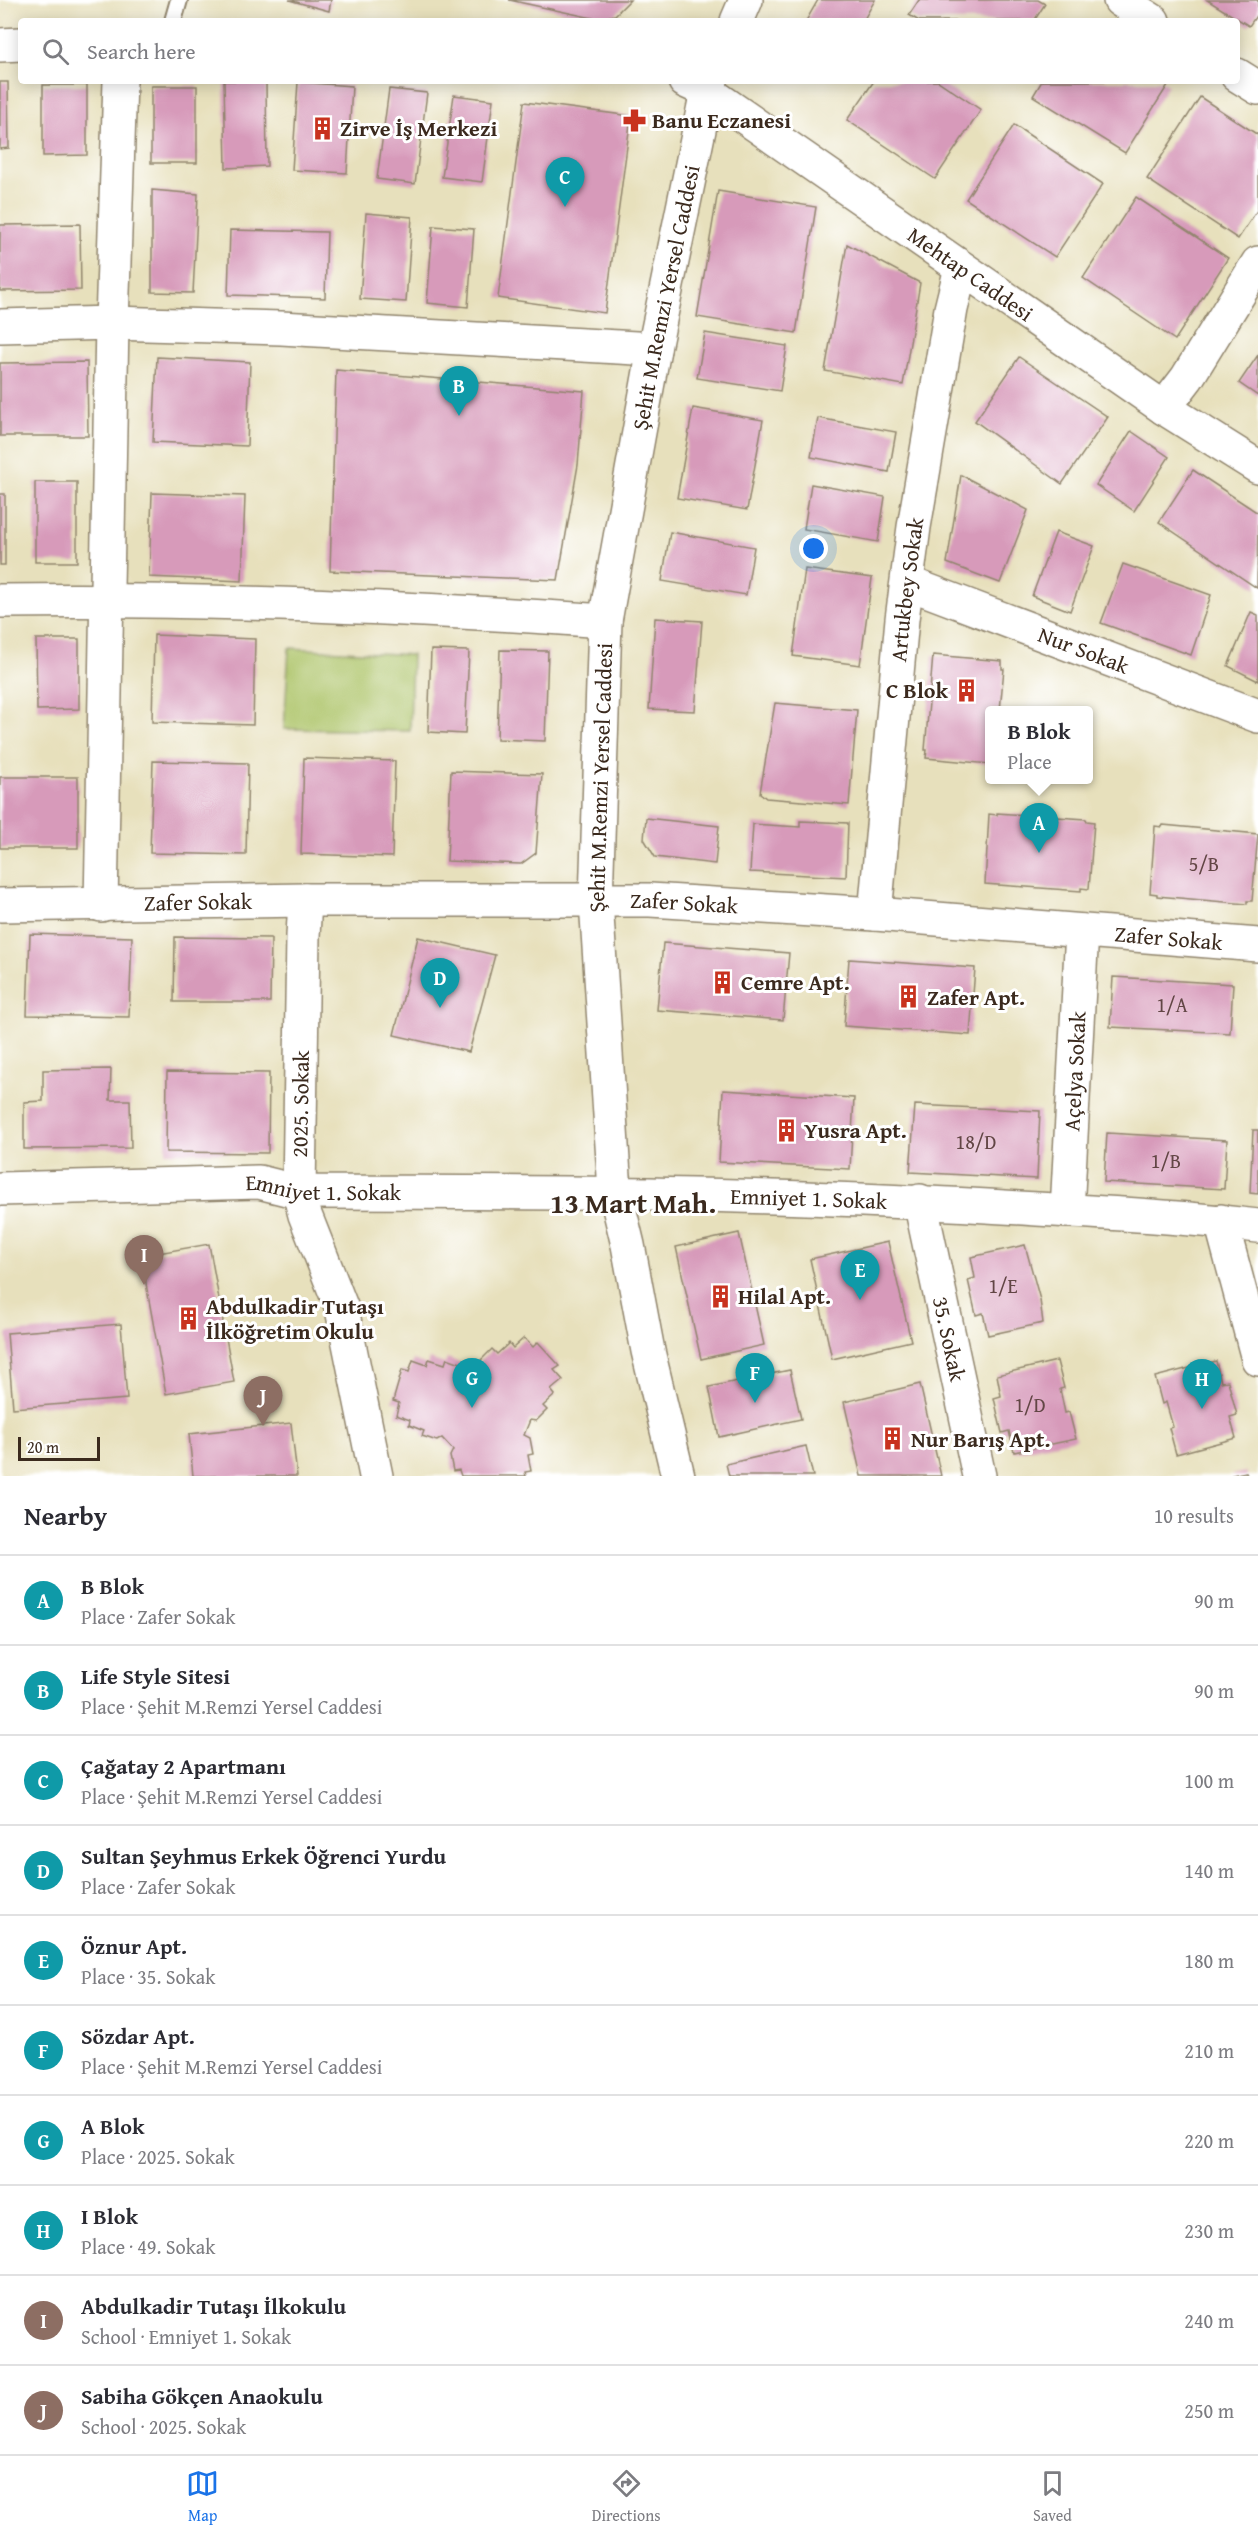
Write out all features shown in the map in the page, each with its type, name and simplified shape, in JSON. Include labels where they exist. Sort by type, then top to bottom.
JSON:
[{"type":"street","points":[[738,18],[746,0]]},
{"type":"street","points":[[1120,0],[1148,18]]},
{"type":"street","points":[[0,45],[18,44]]},
{"type":"street","points":[[1240,77],[1258,88]]},
{"type":"street","points":[[101,905],[112,323],[120,84]]},
{"type":"street","name":"Mehtap Caddesi","points":[[701,84],[1164,408],[1258,467]]},
{"type":"street","name":"Şehit M.Remzi Yersel Caddesi","points":[[678,1476],[648,1351],[628,1245],[615,1191],[596,901],[605,621],[701,84]]},
{"type":"street","points":[[1164,408],[1186,378],[1258,263]]},
{"type":"street","name":"Artukbey Sokak","points":[[875,914],[902,619],[914,527],[949,321],[961,268]]},
{"type":"street","points":[[0,326],[112,323],[281,328],[654,349]]},
{"type":"street","name":"Nur Sokak","points":[[908,583],[1258,716]]},
{"type":"street","points":[[0,602],[108,600],[428,611],[605,621]]},
{"type":"street","name":"Zafer Sokak","points":[[0,905],[305,900],[650,900],[875,914],[1258,945]]},
{"type":"street","name":"2025. Sokak","points":[[305,900],[299,1192],[305,1215],[342,1309],[376,1476]]},
{"type":"street","name":"Açelya Sokak","points":[[1066,1211],[1082,932]]},
{"type":"street","name":"Emniyet 1. Sokak","points":[[0,1189],[259,1182],[299,1192],[615,1191],[920,1201],[1221,1221],[1258,1226]]},
{"type":"street","name":"35. Sokak","points":[[920,1201],[979,1476]]},
{"type":"street","points":[[1221,1221],[1258,1359]]},
{"type":"lane","points":[[174,18],[179,0]]},
{"type":"green space","points":[[289,648],[412,655],[410,731],[284,729]]},
{"type":"building","points":[[289,0],[331,0],[329,11]]},
{"type":"building","points":[[509,0],[630,0],[615,15],[592,18]]},
{"type":"building","points":[[818,0],[875,0],[865,18],[808,18]]},
{"type":"building","points":[[919,0],[1038,0],[1045,4],[1036,18],[914,18],[909,15]]},
{"type":"building","points":[[1207,0],[1258,0],[1258,13],[1249,26],[1240,20],[1240,18],[1236,18]]},
{"type":"building","points":[[0,82],[8,82],[9,148],[0,149]]},
{"type":"building","points":[[224,84],[266,84],[267,166],[226,168]]},
{"type":"building","name":"Zirve İş Merkezi","points":[[298,84],[352,86],[347,173],[292,170]]},
{"type":"building","points":[[872,84],[942,84],[981,110],[935,179],[847,120]]},
{"type":"building","points":[[1040,84],[1168,85],[1125,153],[1033,96]]},
{"type":"building","points":[[43,85],[87,85],[87,155],[43,156]]},
{"type":"building","points":[[151,86],[197,86],[197,163],[151,163]]},
{"type":"building","points":[[389,89],[427,93],[415,184],[377,179]]},
{"type":"building","points":[[454,95],[493,100],[482,182],[442,177]]},
{"type":"building","points":[[1200,97],[1258,135],[1258,209],[1238,239],[1147,179]]},
{"type":"building","points":[[524,102],[631,116],[605,313],[498,298]]},
{"type":"building","points":[[1014,125],[1103,184],[1055,257],[966,199]]},
{"type":"building","points":[[152,190],[198,194],[193,293],[152,292]]},
{"type":"building","points":[[718,191],[816,207],[796,333],[697,317]]},
{"type":"building","points":[[1136,197],[1228,258],[1175,340],[1083,278]]},
{"type":"building","points":[[366,213],[412,217],[406,302],[360,299]]},
{"type":"building","points":[[80,224],[81,290],[0,291],[0,225]]},
{"type":"building","points":[[433,226],[474,229],[468,307],[427,303]]},
{"type":"building","points":[[230,230],[327,232],[325,298],[228,295]]},
{"type":"building","points":[[847,244],[920,283],[903,385],[825,371]]},
{"type":"building","points":[[705,333],[787,346],[780,391],[697,378]]},
{"type":"building","points":[[1258,355],[1258,396],[1239,383]]},
{"type":"building","points":[[157,357],[250,362],[247,446],[153,442]]},
{"type":"building","points":[[1019,357],[1108,417],[1062,484],[975,421]]},
{"type":"building","points":[[87,362],[88,436],[0,436],[0,363]]},
{"type":"building","points":[[336,370],[584,391],[578,465],[558,580],[330,571]]},
{"type":"building","points":[[693,408],[763,420],[747,510],[677,498]]},
{"type":"building","points":[[818,418],[896,432],[889,472],[811,457]]},
{"type":"building","points":[[1131,431],[1169,457],[1134,511],[1096,485]]},
{"type":"building","points":[[1193,470],[1258,513],[1257,588],[1159,522]]},
{"type":"building","points":[[961,475],[1028,510],[1000,583],[947,563]]},
{"type":"building","points":[[35,482],[77,482],[77,562],[35,562]]},
{"type":"building","points":[[811,484],[885,497],[878,542],[804,529]]},
{"type":"building","points":[[152,493],[245,496],[242,581],[149,577]]},
{"type":"building","points":[[0,494],[5,494],[5,565],[0,565]]},
{"type":"building","points":[[670,532],[754,547],[746,595],[662,581]]},
{"type":"building","points":[[1056,532],[1094,546],[1070,611],[1032,596]]},
{"type":"building","points":[[1123,564],[1211,595],[1191,655],[1101,623]]},
{"type":"building","points":[[805,569],[872,578],[860,665],[793,656]]},
{"type":"building","points":[[1251,612],[1258,615],[1258,681],[1228,666]]},
{"type":"building","points":[[655,618],[702,621],[695,711],[649,709]]},
{"type":"building","points":[[154,635],[255,639],[253,725],[152,722]]},
{"type":"building","points":[[36,639],[79,639],[79,709],[37,710]]},
{"type":"building","points":[[431,650],[469,651],[465,734],[428,732]]},
{"type":"building","points":[[500,650],[548,651],[545,741],[497,739]]},
{"type":"building","name":"C Blok","points":[[933,655],[1002,661],[1002,669],[1004,669],[1000,706],[985,706],[985,764],[926,758],[927,750],[925,750]]},
{"type":"building","points":[[775,703],[857,710],[849,805],[766,798],[760,793]]},
{"type":"building","points":[[304,758],[395,761],[392,857],[301,854]]},
{"type":"building","points":[[153,761],[248,763],[246,855],[150,853]]},
{"type":"building","points":[[451,771],[542,774],[536,853],[521,864],[447,861]]},
{"type":"building","points":[[0,777],[78,777],[78,848],[0,848]]},
{"type":"building","points":[[997,813],[1086,819],[1094,822],[1089,889],[1081,888],[1081,891],[985,884],[989,814],[997,815]]},
{"type":"building","points":[[646,818],[719,826],[715,864],[655,857],[644,839]]},
{"type":"building","points":[[800,821],[848,823],[846,877],[750,872],[753,824],[800,827]]},
{"type":"building","points":[[1163,825],[1258,834],[1252,901],[1247,901],[1247,904],[1157,896],[1157,894],[1150,893],[1155,826],[1162,827]]},
{"type":"building","points":[[30,934],[132,937],[129,1017],[27,1015]]},
{"type":"building","points":[[175,937],[271,938],[270,1002],[174,1002]]},
{"type":"building","points":[[418,937],[495,955],[469,1052],[394,1035]]},
{"type":"building","name":"Cemre Apt.","points":[[663,943],[789,953],[783,1020],[657,1010]]},
{"type":"building","name":"Zafer Apt.","points":[[849,959],[975,968],[970,1035],[844,1026]]},
{"type":"building","points":[[1113,977],[1233,984],[1230,1033],[1110,1027]]},
{"type":"building","points":[[111,1069],[110,1100],[130,1100],[131,1148],[24,1149],[24,1102],[43,1101],[43,1070]]},
{"type":"building","points":[[167,1072],[269,1073],[268,1153],[166,1152]]},
{"type":"building","name":"Yusra Apt.","points":[[723,1090],[854,1098],[850,1169],[719,1162]]},
{"type":"building","points":[[915,1105],[1040,1111],[1037,1179],[910,1172]]},
{"type":"building","points":[[1253,1130],[1258,1130],[1258,1194],[1250,1193]]},
{"type":"building","points":[[1107,1133],[1227,1140],[1224,1189],[1104,1182]]},
{"type":"building","name":"Hilal Apt.","points":[[739,1233],[764,1345],[701,1359],[676,1247]]},
{"type":"building","points":[[888,1242],[911,1341],[832,1359],[810,1259]]},
{"type":"building","name":"Abdulkadir Tutaşı İlköğretim Okulu","points":[[209,1244],[234,1382],[166,1394],[141,1256]]},
{"type":"building","points":[[1025,1245],[1040,1300],[1043,1323],[988,1335],[983,1313],[976,1315],[968,1280],[975,1278],[971,1257]]},
{"type":"building","points":[[121,1324],[127,1399],[13,1408],[7,1333]]},
{"type":"building","points":[[524,1338],[533,1347],[538,1342],[560,1366],[554,1370],[563,1380],[551,1390],[555,1395],[543,1406],[547,1410],[536,1421],[530,1420],[524,1435],[530,1438],[533,1454],[528,1455],[531,1471],[525,1472],[526,1476],[461,1476],[459,1470],[453,1471],[450,1456],[453,1450],[442,1438],[437,1441],[422,1436],[424,1431],[409,1425],[410,1420],[396,1415],[399,1403],[393,1401],[402,1370],[409,1372],[413,1360],[427,1365],[429,1359],[445,1364],[447,1358],[461,1363],[464,1369],[481,1366],[481,1360],[492,1349],[497,1354],[509,1343],[513,1348]]},
{"type":"building","points":[[1057,1361],[1064,1388],[1060,1389],[1065,1413],[1069,1412],[1076,1439],[1014,1452],[1009,1431],[1002,1433],[994,1398],[1001,1396],[997,1375]]},
{"type":"building","points":[[1216,1361],[1221,1382],[1228,1381],[1237,1415],[1230,1417],[1236,1438],[1176,1454],[1169,1428],[1173,1427],[1166,1402],[1162,1404],[1155,1377]]},
{"type":"building","points":[[790,1370],[801,1419],[719,1437],[709,1387]]},
{"type":"building","name":"Nur Barış Apt.","points":[[920,1384],[941,1476],[861,1476],[844,1402]]},
{"type":"building","points":[[291,1423],[297,1476],[193,1476],[189,1434]]},
{"type":"building","points":[[806,1446],[813,1476],[729,1476],[726,1464]]},
{"type":"building","points":[[1246,1472],[1247,1476],[1232,1476],[1232,1475]]},
{"type":"place","name":"Banu Eczanesi","points":[[634,120]]},
{"type":"place","name":"Zirve İş Merkezi","points":[[322,128]]},
{"type":"place","name":"Çağatay 2 Apartmanı","points":[[565,207]]},
{"type":"place","name":"Life Style Sitesi","points":[[459,416]]},
{"type":"place","name":"C Blok","points":[[966,690]]},
{"type":"place","name":"B Blok","points":[[1039,853]]},
{"type":"place","name":"Cemre Apt.","points":[[723,982]]},
{"type":"place","name":"Zafer Apt.","points":[[909,997]]},
{"type":"place","name":"Sultan Şeyhmus Erkek Öğrenci Yurdu","points":[[440,1008]]},
{"type":"place","name":"Yusra Apt.","points":[[786,1130]]},
{"type":"place","name":"Abdulkadir Tutaşı İlkokulu","points":[[144,1285]]},
{"type":"place","name":"Hilal Apt.","points":[[720,1296]]},
{"type":"place","name":"Öznur Apt.","points":[[860,1300]]},
{"type":"place","name":"Abdulkadir Tutaşı İlköğretim Okulu","points":[[188,1319]]},
{"type":"place","name":"Sözdar Apt.","points":[[755,1403]]},
{"type":"place","name":"A Blok","points":[[472,1408]]},
{"type":"place","name":"I Blok","points":[[1202,1409]]},
{"type":"place","name":"Sabiha Gökçen Anaokulu","points":[[263,1426]]},
{"type":"place","name":"Nur Barış Apt.","points":[[893,1439]]},
{"type":"district","name":"13 Mart Mah.","points":[[633,1203]]}]
